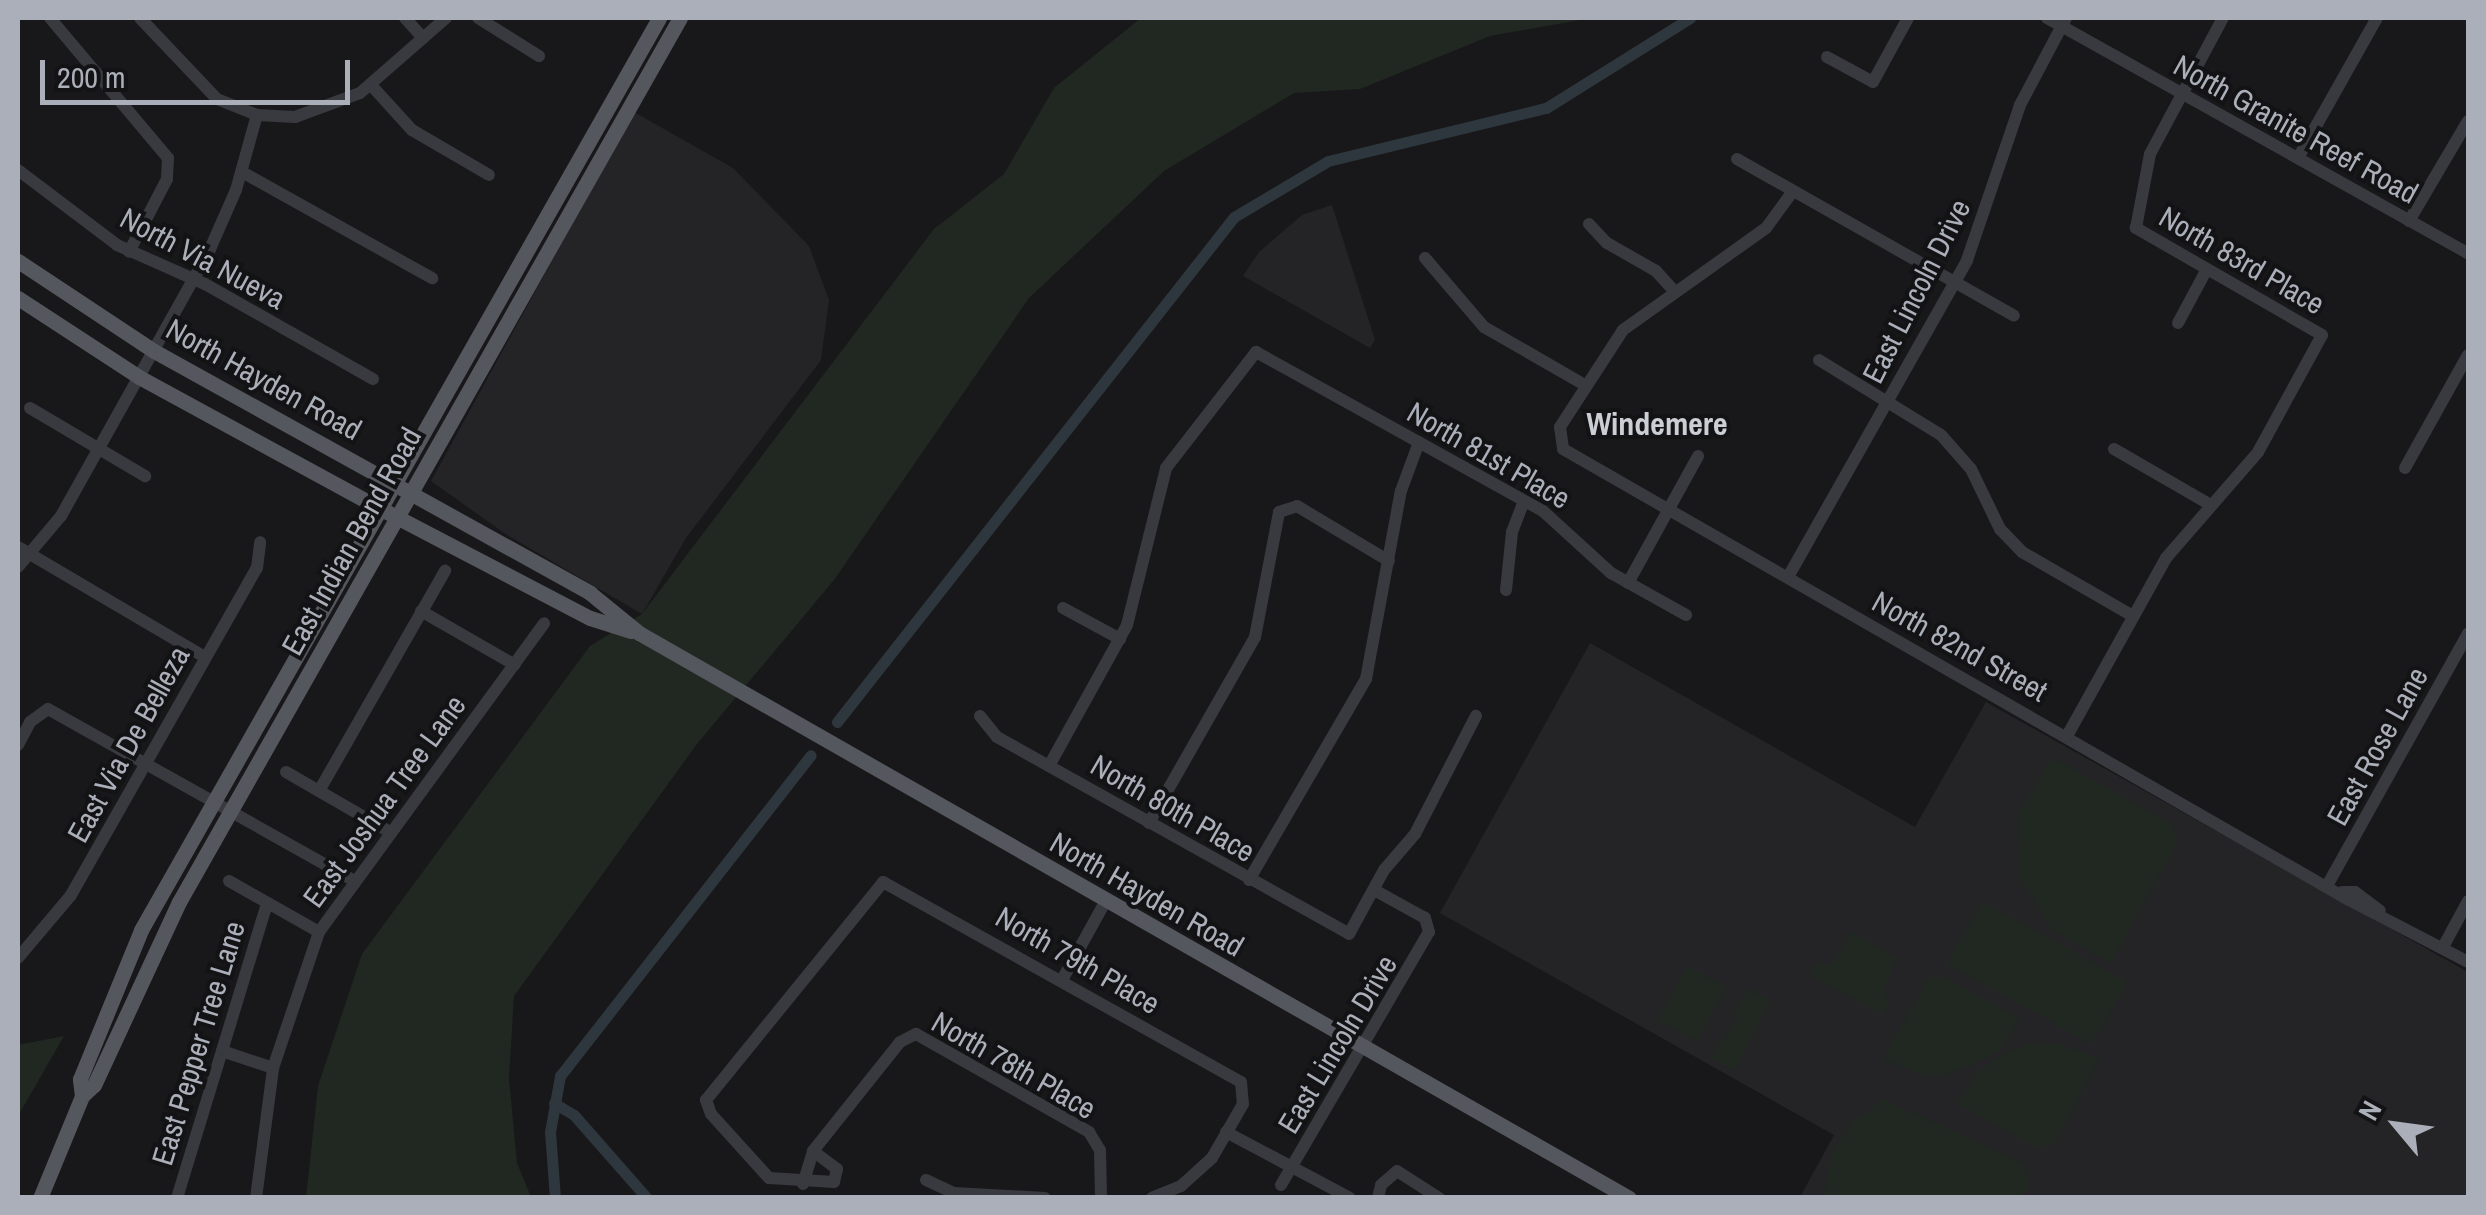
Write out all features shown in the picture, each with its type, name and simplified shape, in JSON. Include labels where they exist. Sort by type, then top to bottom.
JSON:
[{"type":"main road","name":"East Indian Bend Road","points":[[82,1096],[80,1078],[119,978],[213,802],[659,18]]},
{"type":"main road","name":"East Indian Bend Road","points":[[40,1198],[82,1096],[94,1085],[178,902],[680,18]]},
{"type":"main road","name":"North Hayden Road","points":[[18,261],[154,351],[412,491],[600,599],[639,634]]},
{"type":"main road","name":"North Hayden Road","points":[[18,298],[139,378],[590,618],[639,634],[1629,1198]]},
{"type":"street","points":[[50,18],[168,158],[167,179],[130,252]]},
{"type":"street","points":[[140,18],[207,92],[257,115],[319,113],[371,85],[446,18]]},
{"type":"street","points":[[405,18],[423,38]]},
{"type":"street","points":[[478,18],[539,56]]},
{"type":"street","points":[[1827,57],[1873,82],[1908,18]]},
{"type":"street","name":"North Granite Reef Road","points":[[2047,18],[2064,22],[2181,93],[2468,254]]},
{"type":"street","points":[[2181,93],[2224,18]]},
{"type":"street","points":[[2298,158],[2377,18]]},
{"type":"street","name":"East Lincoln Drive","points":[[1788,577],[1955,282],[1988,211],[2020,105],[2064,22]]},
{"type":"street","points":[[371,85],[412,130],[489,175]]},
{"type":"street","name":"North 83rd Place","points":[[2181,93],[2150,154],[2136,228],[2322,335],[2258,452],[2209,504]]},
{"type":"street","points":[[18,567],[99,450],[194,280],[242,172],[257,115]]},
{"type":"street","points":[[2409,221],[2468,122]]},
{"type":"street","points":[[1738,159],[2014,316]]},
{"type":"street","name":"North Via Nueva","points":[[18,170],[130,252],[194,280],[372,379]]},
{"type":"street","points":[[242,172],[432,278]]},
{"type":"street","points":[[1425,258],[1484,328],[1583,384],[1624,330],[1766,228],[1793,191]]},
{"type":"street","points":[[1590,224],[1607,243],[1656,270],[1674,292]]},
{"type":"street","points":[[2178,323],[2207,269]]},
{"type":"street","name":"North 81st Place","points":[[1120,639],[1161,478],[1256,352],[1560,522],[1591,558],[1686,615]]},
{"type":"street","points":[[2405,468],[2468,355]]},
{"type":"street","points":[[1819,360],[1888,399],[1957,450],[2010,542],[2133,616]]},
{"type":"street","name":"North 82nd Street","points":[[1583,384],[1558,439],[1563,449],[2468,962]]},
{"type":"street","points":[[30,408],[145,476]]},
{"type":"street","points":[[1249,880],[1366,679],[1402,490],[1419,442]]},
{"type":"street","points":[[2067,736],[2175,544],[2209,504],[2114,449]]},
{"type":"street","points":[[1628,583],[1698,456]]},
{"type":"street","points":[[1506,590],[1512,532],[1524,501]]},
{"type":"street","points":[[1149,823],[1254,637],[1279,512],[1287,506],[1390,561]]},
{"type":"street","name":"East Via De Belleza","points":[[18,958],[60,913],[257,568],[260,542]]},
{"type":"street","points":[[18,546],[205,657]]},
{"type":"street","points":[[318,791],[444,571]]},
{"type":"street","points":[[1049,766],[1120,639],[1063,608]]},
{"type":"street","points":[[422,611],[515,666]]},
{"type":"street","name":"East Joshua Tree Lane","points":[[256,1198],[273,1068],[319,932],[544,623]]},
{"type":"street","name":"East Rose Lane","points":[[2328,884],[2468,633]]},
{"type":"street","points":[[18,745],[30,722],[48,709],[354,881]]},
{"type":"street","name":"North 80th Place","points":[[980,716],[997,737],[1348,934],[1374,890]]},
{"type":"street","points":[[1374,890],[1416,834],[1476,716]]},
{"type":"street","points":[[286,772],[390,832]]},
{"type":"street","points":[[228,881],[319,932]]},
{"type":"street","name":"North 79th Place","points":[[802,1184],[758,1170],[706,1100],[882,882],[1062,980],[1244,1088],[1226,1132]]},
{"type":"street","name":"East Lincoln Drive","points":[[1281,1186],[1425,943],[1428,925],[1374,890]]},
{"type":"street","points":[[2443,947],[2468,901]]},
{"type":"street","points":[[1062,980],[1105,902]]},
{"type":"street","name":"East Pepper Tree Lane","points":[[177,1198],[267,903]]},
{"type":"street","name":"North 78th Place","points":[[813,1151],[910,1034],[1089,1132],[1100,1150],[1101,1198]]},
{"type":"street","points":[[222,1051],[273,1068]]},
{"type":"street","points":[[1152,1198],[1197,1174],[1226,1132],[1350,1198]]},
{"type":"street","points":[[813,1151],[837,1169],[837,1178],[828,1185],[802,1184],[813,1151]]},
{"type":"street","points":[[1378,1198],[1380,1185],[1397,1171],[1439,1198]]},
{"type":"street","points":[[926,1180],[954,1194],[1045,1198]]},
{"type":"shaded area","points":[[1141,18],[1591,18],[1490,36],[1360,89],[1294,93],[1164,171],[1029,298],[834,580],[697,744],[514,996],[509,1078],[517,1163],[531,1197],[306,1198],[318,1086],[362,954],[590,646],[642,614],[934,229],[1004,174],[1054,88]]},
{"type":"shaded area","points":[[634,112],[733,168],[809,246],[829,300],[821,360],[686,538],[642,614],[507,535],[431,481]]},
{"type":"shaded area","points":[[1332,205],[1375,340],[1370,348],[1243,276],[1259,252],[1302,215]]},
{"type":"shaded area","points":[[1590,643],[1915,827],[1986,702],[2468,972],[2468,1197],[1800,1197],[1834,1135],[1440,913]]},
{"type":"shaded area","points":[[2052,757],[2172,824],[2178,841],[2111,963],[2053,931],[2020,878],[2017,817]]},
{"type":"shaded area","points":[[1982,901],[2127,981],[2092,1044],[1947,964]]},
{"type":"shaded area","points":[[1851,932],[1897,958],[1883,990],[1889,1001],[1884,1015],[1811,976],[1818,961],[1832,965]]},
{"type":"shaded area","points":[[1687,966],[1726,988],[1697,1041],[1657,1019]]},
{"type":"shaded area","points":[[1929,977],[1945,977],[2020,1019],[1999,1052],[1944,1076],[1921,1075],[1883,1059]]},
{"type":"shaded area","points":[[1747,988],[1771,1001],[1734,1071],[1710,1058],[1739,1017],[1733,1013]]},
{"type":"shaded area","points":[[64,1036],[18,1116],[18,1045]]},
{"type":"shaded area","points":[[2032,1043],[2060,1044],[2099,1059],[2055,1144],[2036,1148],[1957,1103],[1979,1070],[2002,1054]]},
{"type":"shaded area","points":[[1883,1099],[2023,1163],[2029,1185],[2022,1197],[1823,1197],[1833,1150],[1854,1121]]},
{"type":"waterway","points":[[837,722],[1234,217],[1328,161],[1546,108],[1690,18]]},
{"type":"waterway","points":[[555,1198],[550,1132],[560,1076],[811,755]]},
{"type":"waterway","points":[[554,1103],[574,1115],[647,1198]]},
{"type":"district","name":"Windemere","points":[[1657,424]]}]
